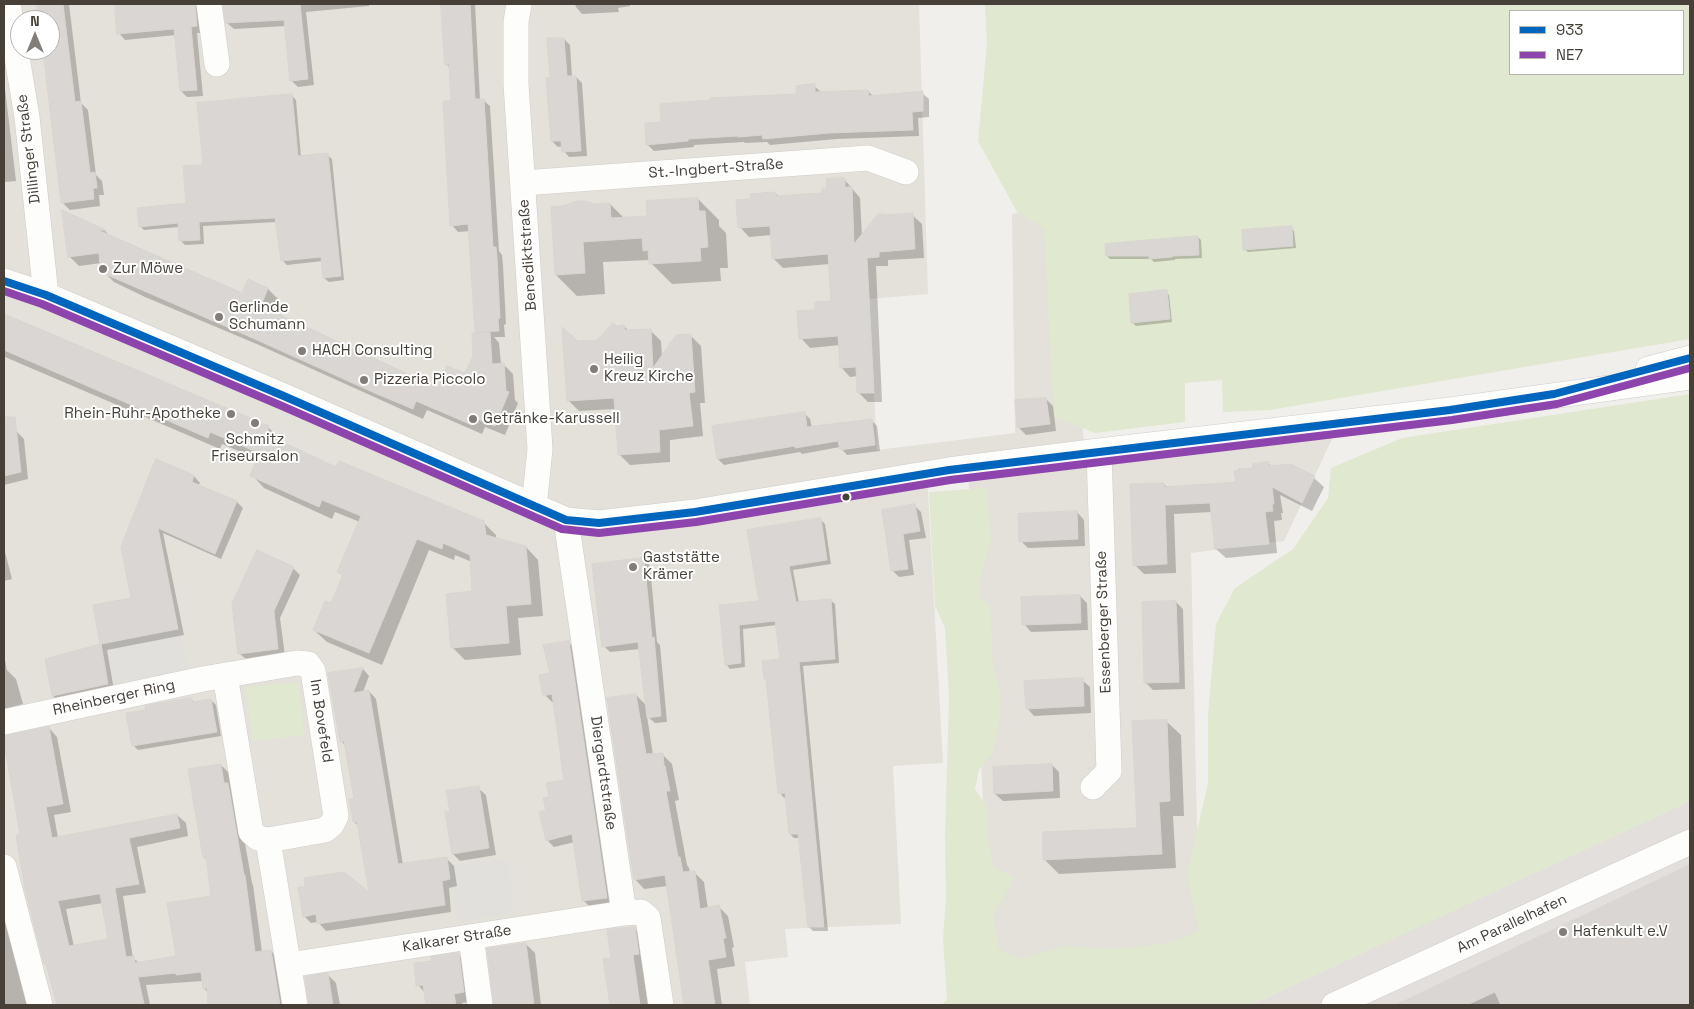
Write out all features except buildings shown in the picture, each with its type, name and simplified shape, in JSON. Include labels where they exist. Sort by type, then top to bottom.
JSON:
[{"type":"street","name":"Dillinger Straße","points":[[8,4],[26,116],[46,295]]},
{"type":"street","points":[[209,4],[216,64]]},
{"type":"street","name":"Benediktstraße","points":[[519,4],[516,22],[516,84],[540,449],[534,507]]},
{"type":"street","name":"St.-Ingbert-Straße","points":[[523,183],[868,158],[906,172]]},
{"type":"street","points":[[4,281],[46,295],[286,397],[534,507],[566,520],[599,523],[695,512],[949,470],[1450,410],[1690,376]]},
{"type":"street","points":[[1554,394],[1690,358]]},
{"type":"street","name":"Essenberger Straße","points":[[1093,787],[1109,771],[1099,451]]},
{"type":"street","name":"Diergardtstraße","points":[[566,520],[624,913]]},
{"type":"street","name":"Im Bovefeld","points":[[225,675],[297,663],[308,664],[313,671],[336,816],[332,824],[325,830],[268,840]]},
{"type":"street","points":[[225,675],[251,832],[258,838],[268,840],[295,1005]]},
{"type":"street","name":"Rheinberger Ring","points":[[4,722],[225,675]]},
{"type":"street","name":"Am Parallelhafen","points":[[1334,1005],[1690,842]]},
{"type":"street","points":[[4,867],[40,1005]]},
{"type":"street","points":[[624,913],[641,912],[648,918],[661,1005]]},
{"type":"street","name":"Kalkarer Straße","points":[[289,965],[624,913]]},
{"type":"street","points":[[470,938],[480,1005]]},
{"type":"shaded area","points":[[4,4],[919,4],[928,294],[869,299],[877,450],[1015,433],[1012,214],[1078,205],[1079,394],[1085,452],[1340,422],[1284,541],[1191,553],[1200,965],[992,1005],[968,468],[927,474],[943,763],[893,766],[901,924],[785,929],[788,957],[745,962],[750,1005],[4,1005]]},
{"type":"shaded area","points":[[180,630],[188,670],[110,684],[104,647]]},
{"type":"shaded area","points":[[1690,801],[1690,1005],[1251,1005],[1452,911]]},
{"type":"shaded area","points":[[508,858],[512,914],[457,920],[450,866]]},
{"type":"green space","points":[[985,4],[1690,4],[1690,339],[1270,410],[1223,412],[1222,380],[1185,383],[1185,422],[1095,433],[1054,417],[1044,228],[1017,212],[978,141],[987,44]]},
{"type":"green space","points":[[1690,394],[1690,801],[1251,1005],[941,1005],[947,1000],[943,939],[946,898],[945,838],[949,696],[945,628],[935,606],[929,492],[987,488],[991,541],[981,574],[980,596],[990,606],[993,664],[1001,698],[999,725],[992,754],[979,770],[975,789],[988,808],[988,840],[993,866],[1014,878],[993,916],[999,949],[1021,959],[1065,946],[1110,949],[1141,947],[1172,942],[1199,930],[1187,875],[1208,783],[1208,714],[1216,624],[1235,588],[1293,549],[1328,498],[1331,468],[1402,438]]},
{"type":"green space","points":[[299,682],[304,735],[252,741],[246,687]]},
{"type":"transit line","name":"933","points":[[4,281],[46,295],[286,397],[566,520],[599,523],[695,512],[949,470],[1450,410],[1554,394],[1690,358]]},
{"type":"transit line","name":"NE7","points":[[4,291],[42,304],[282,406],[562,529],[599,533],[696,522],[950,480],[1452,420],[1557,404],[1690,368]]},
{"type":"place","name":"Zur Möwe","points":[[103,269]]},
{"type":"place","name":"Gerlinde Schumann","points":[[219,317]]},
{"type":"place","name":"HACH Consulting","points":[[302,351]]},
{"type":"place","name":"Heilig Kreuz Kirche","points":[[594,369]]},
{"type":"place","name":"Pizzeria Piccolo","points":[[364,380]]},
{"type":"place","name":"Rhein-Ruhr-Apotheke","points":[[231,414]]},
{"type":"place","name":"Getränke-Karussell","points":[[473,419]]},
{"type":"place","name":"Schmitz Friseursalon","points":[[255,423]]},
{"type":"place","name":"Gaststätte Krämer","points":[[633,567]]},
{"type":"place","name":"Hafenkult e.V","points":[[1563,932]]}]
